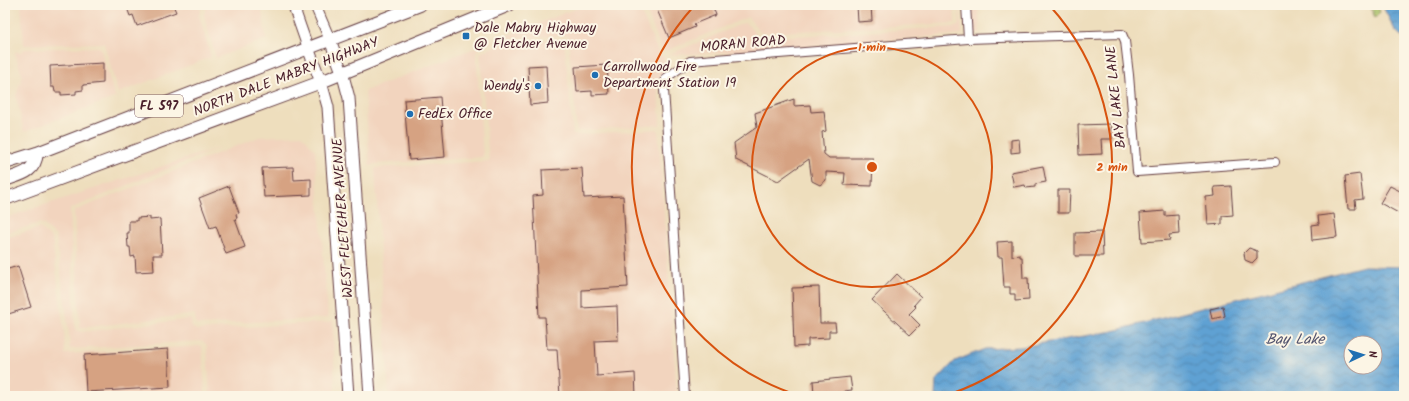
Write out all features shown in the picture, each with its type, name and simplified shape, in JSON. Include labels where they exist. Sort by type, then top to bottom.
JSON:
[{"type":"main road","name":"NORTH DALE MABRY HIGHWAY","points":[[5,163],[37,153],[420,5]]},
{"type":"main road","name":"NORTH DALE MABRY HIGHWAY","points":[[5,199],[321,82],[342,72],[509,5]]},
{"type":"main road","name":"WEST FLETCHER AVENUE","points":[[330,40],[350,98],[370,396]]},
{"type":"main road","name":"WEST FLETCHER AVENUE","points":[[308,48],[321,82],[328,107],[348,396]]},
{"type":"main road","points":[[5,180],[31,169],[35,163],[37,153]]},
{"type":"street","points":[[293,5],[308,48]]},
{"type":"street","points":[[314,5],[330,40]]},
{"type":"street","points":[[966,5],[968,39]]},
{"type":"street","name":"BAY LAKE LANE","points":[[968,39],[1122,34],[1125,42],[1129,76],[1137,172],[1275,162]]},
{"type":"street","name":"MORAN ROAD","points":[[685,396],[664,90],[666,78],[690,61],[968,39]]},
{"type":"shaded area","points":[[21,5],[202,5],[199,15],[211,57],[118,93],[104,43],[24,45]]},
{"type":"shaded area","points":[[207,5],[261,5],[266,39],[216,58],[204,15]]},
{"type":"shaded area","points":[[585,5],[638,5],[659,54],[664,56],[665,72],[660,77],[658,89],[660,125],[577,131],[568,36],[564,35],[498,40],[478,49],[476,52],[483,157],[374,164],[370,167],[365,91]]},
{"type":"shaded area","points":[[644,5],[954,5],[955,23],[761,33],[748,17],[663,52]]},
{"type":"shaded area","points":[[959,5],[962,34],[755,51],[668,55],[746,22],[757,36],[761,38],[955,27],[960,23]]},
{"type":"shaded area","points":[[972,5],[978,5],[980,33],[973,33]]},
{"type":"shaded area","points":[[564,39],[573,135],[658,129],[677,396],[389,396],[375,168],[489,161],[480,53],[500,44]]},
{"type":"shaded area","points":[[100,47],[116,97],[24,132],[16,96],[22,76],[15,52],[21,52],[25,49]]},
{"type":"shaded area","points":[[302,135],[315,150],[328,318],[196,325],[195,314],[80,328],[74,211],[259,137]]},
{"type":"shaded area","points":[[221,147],[70,209],[75,329],[81,332],[191,319],[192,327],[196,330],[329,322],[333,320],[335,396],[210,396],[207,345],[201,341],[70,349],[56,236],[40,223],[5,233],[5,218]]},
{"type":"shaded area","points":[[40,228],[52,239],[64,333],[65,354],[202,346],[205,396],[5,396],[5,238]]},
{"type":"green space","points":[[1370,5],[1377,5],[1380,12],[1375,18]]},
{"type":"water","points":[[1382,5],[1404,5],[1404,39],[1395,30]]},
{"type":"water","name":"Bay Lake","points":[[1364,266],[1404,267],[1404,396],[935,396],[936,381],[955,361],[985,349],[1021,347],[1113,331]]},
{"type":"building","points":[[126,5],[173,5],[176,12],[137,26],[133,15],[130,16]]},
{"type":"building","points":[[655,5],[712,5],[716,15],[694,24],[695,27],[669,38]]},
{"type":"building","points":[[857,5],[871,5],[872,21],[858,22]]},
{"type":"building","points":[[103,63],[103,83],[83,85],[83,90],[76,91],[76,94],[61,95],[61,92],[55,92],[54,87],[51,87],[50,66]]},
{"type":"building","points":[[546,65],[548,103],[530,105],[528,66]]},
{"type":"building","points":[[607,65],[609,94],[592,95],[592,91],[577,92],[575,67]]},
{"type":"building","points":[[440,97],[445,157],[409,160],[404,100]]},
{"type":"building","points":[[794,99],[794,106],[810,105],[811,112],[824,111],[826,131],[822,132],[824,154],[829,158],[873,158],[872,186],[844,185],[845,173],[826,172],[826,180],[820,185],[812,181],[809,159],[778,181],[736,160],[734,143],[757,127],[755,113]]},
{"type":"building","points":[[1111,124],[1112,139],[1101,139],[1102,154],[1079,155],[1078,125]]},
{"type":"building","points":[[1019,139],[1020,152],[1011,153],[1011,140]]},
{"type":"building","points":[[1043,166],[1046,182],[1035,184],[1035,187],[1026,188],[1025,185],[1014,187],[1011,172]]},
{"type":"building","points":[[293,167],[294,180],[311,179],[311,195],[264,197],[262,168]]},
{"type":"building","points":[[582,168],[584,198],[623,196],[628,287],[582,290],[582,308],[617,306],[618,340],[595,341],[597,376],[635,373],[636,396],[560,396],[557,349],[547,349],[545,317],[539,317],[533,196],[543,195],[542,170]]},
{"type":"building","points":[[1360,174],[1363,199],[1355,200],[1356,209],[1348,209],[1345,176]]},
{"type":"building","points":[[229,186],[239,213],[236,214],[237,218],[235,219],[245,247],[226,254],[216,226],[210,228],[199,198]]},
{"type":"building","points":[[1231,186],[1233,215],[1222,216],[1222,224],[1208,225],[1206,197],[1215,196],[1214,187]]},
{"type":"building","points":[[1390,186],[1404,193],[1404,216],[1380,203]]},
{"type":"building","points":[[1058,190],[1070,190],[1069,213],[1058,213]]},
{"type":"building","points":[[1165,211],[1165,216],[1178,215],[1179,234],[1169,235],[1170,240],[1142,242],[1140,213]]},
{"type":"building","points":[[1334,214],[1337,237],[1313,240],[1312,225],[1319,224],[1318,216]]},
{"type":"building","points":[[150,217],[150,220],[160,219],[162,255],[153,255],[154,271],[136,272],[135,256],[131,257],[130,247],[128,247],[127,233],[129,233],[129,221],[137,221],[137,218]]},
{"type":"building","points":[[1102,232],[1103,256],[1075,256],[1075,233]]},
{"type":"building","points":[[1012,241],[1012,256],[1020,255],[1020,257],[1022,257],[1023,278],[1028,278],[1029,300],[1015,301],[1015,294],[1010,294],[1010,287],[1004,287],[1002,257],[998,257],[997,242]]},
{"type":"building","points":[[1249,248],[1257,251],[1257,258],[1252,263],[1245,260],[1244,253]]},
{"type":"building","points":[[18,266],[31,307],[5,315],[5,270]]},
{"type":"building","points":[[897,274],[921,297],[914,305],[916,307],[909,314],[920,325],[910,335],[872,300]]},
{"type":"building","points":[[819,287],[820,323],[835,323],[836,331],[829,331],[829,338],[808,339],[808,346],[794,347],[792,288]]},
{"type":"building","points":[[1223,306],[1225,316],[1212,319],[1210,309]]},
{"type":"building","points":[[168,349],[170,387],[86,392],[84,355]]},
{"type":"building","points":[[850,377],[852,390],[844,391],[845,396],[826,396],[825,393],[814,394],[813,381]]},
{"type":"place","name":"Dale Mabry Highway @ Fletcher Avenue","points":[[466,36]]},
{"type":"place","name":"Carrollwood Fire Department Station 19","points":[[595,75]]},
{"type":"place","name":"Wendy's","points":[[538,86]]},
{"type":"place","name":"FedEx Office","points":[[410,114]]}]
